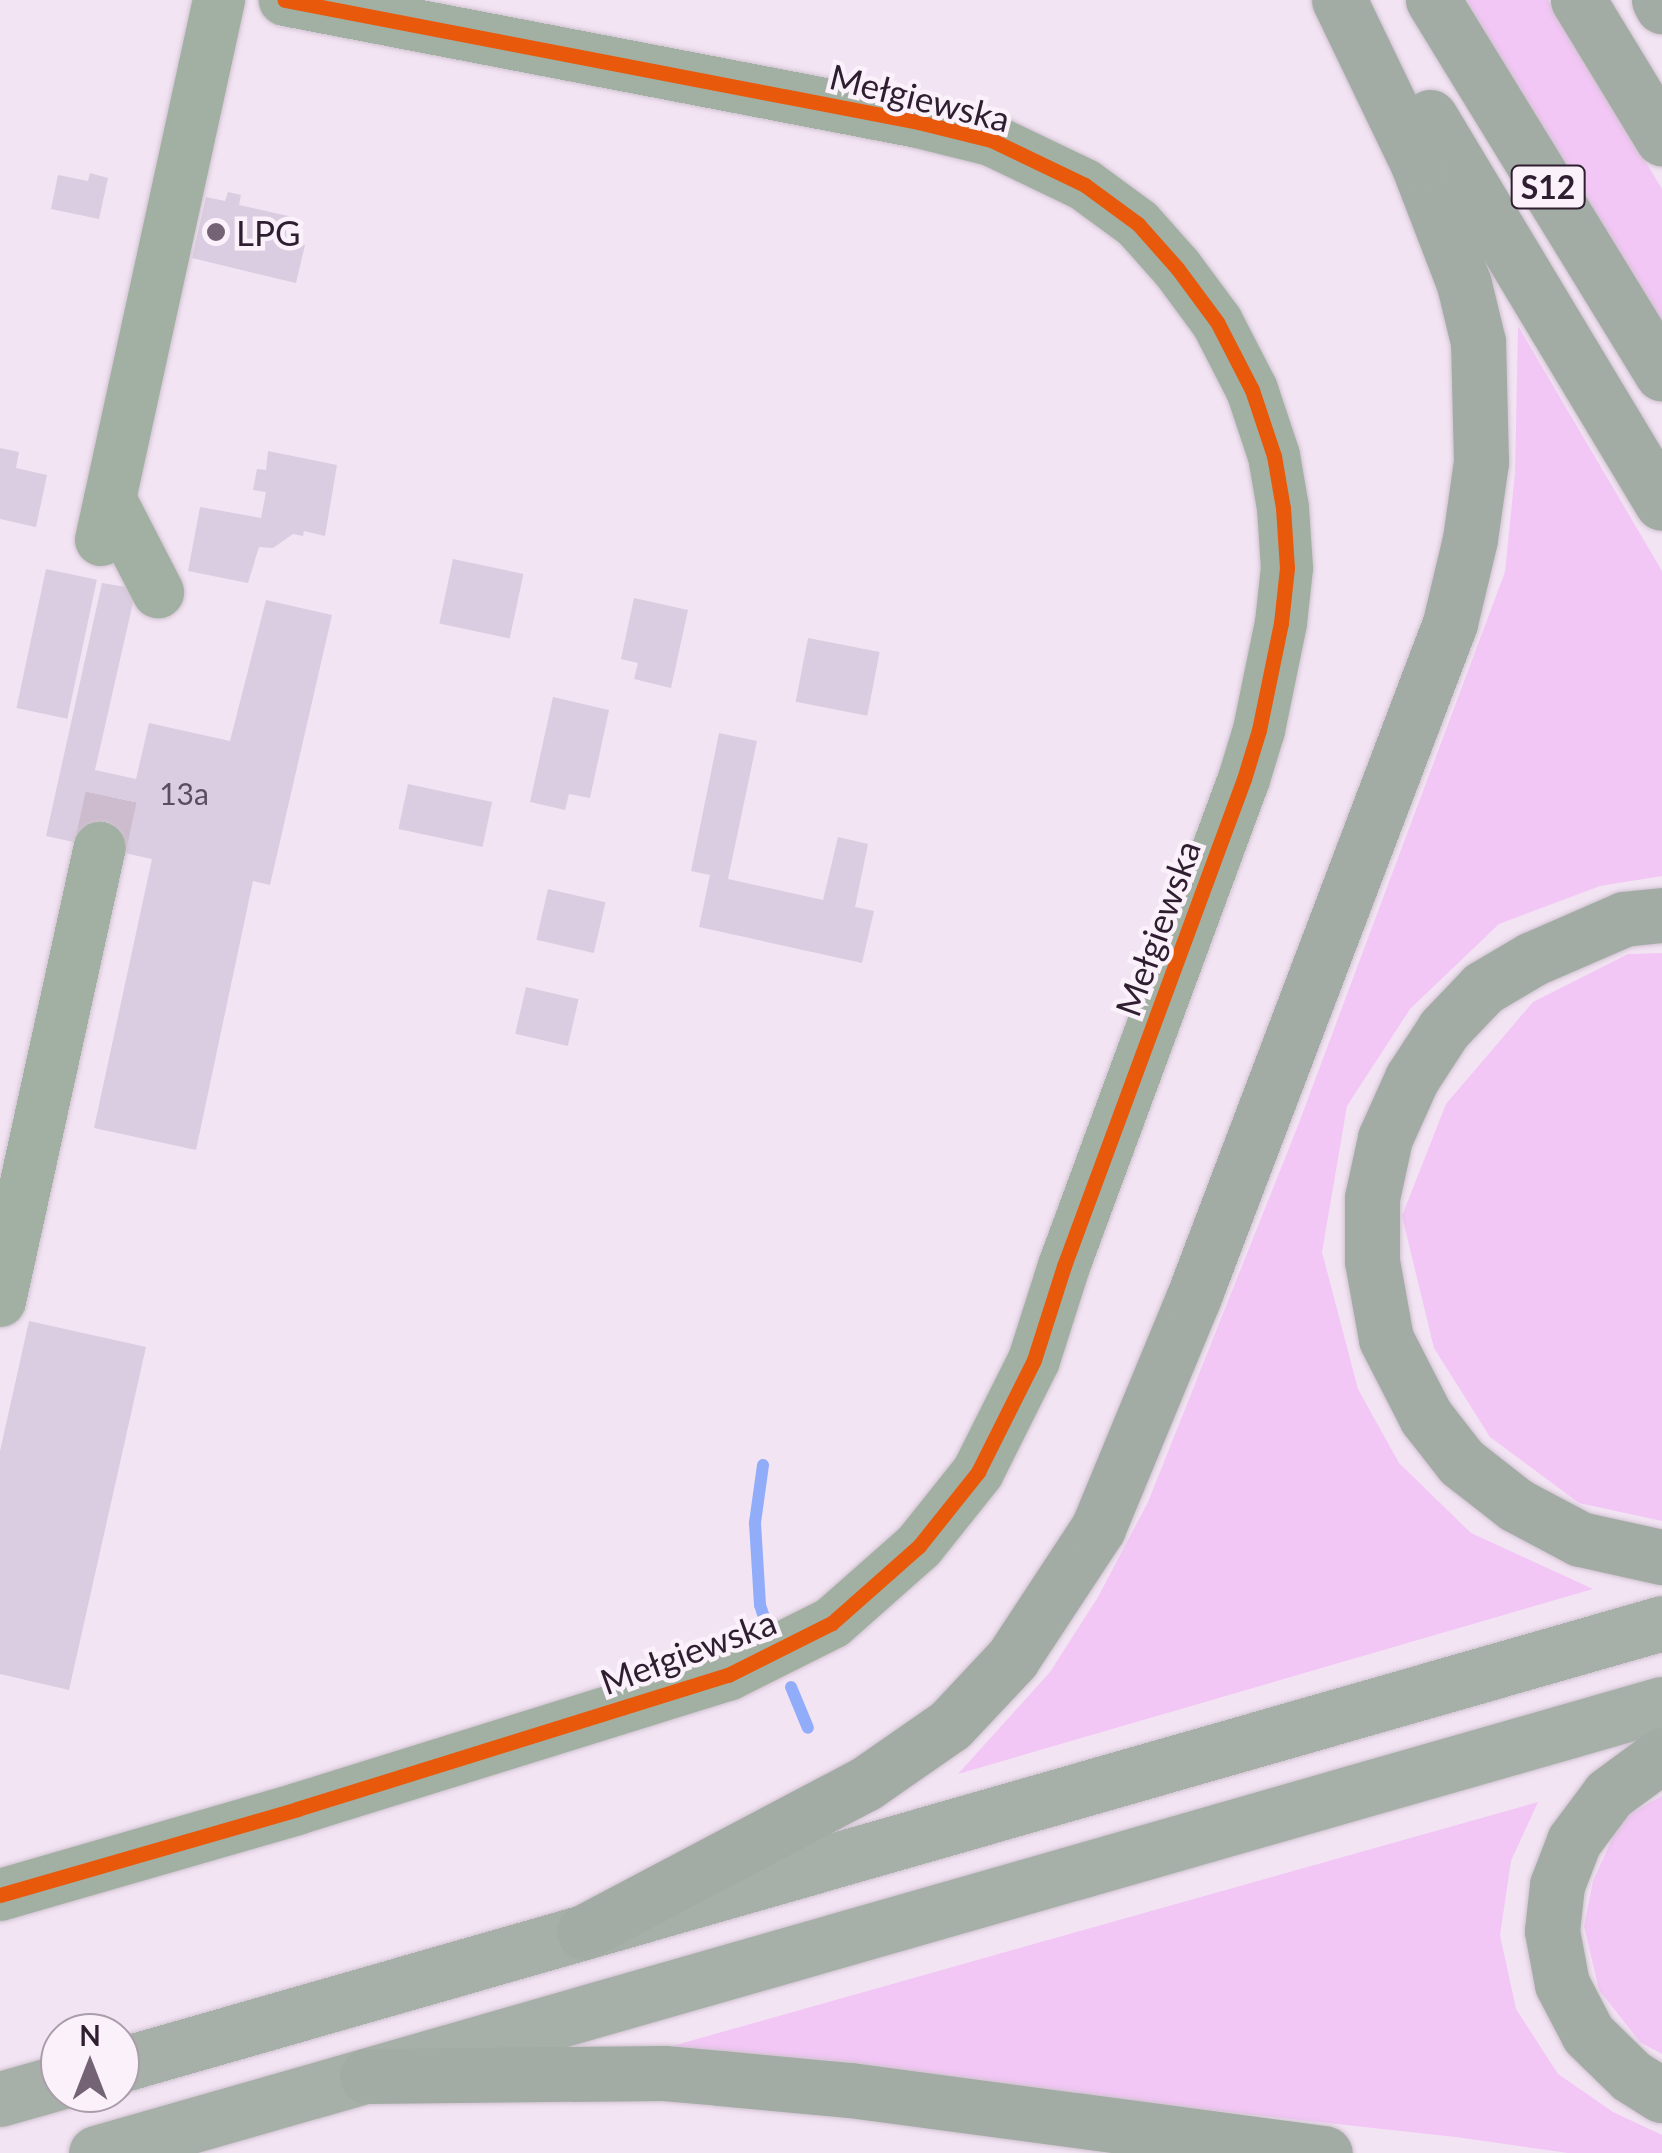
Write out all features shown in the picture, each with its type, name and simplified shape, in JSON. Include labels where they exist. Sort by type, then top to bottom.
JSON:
[{"type":"highway","points":[[584,1932],[865,1784],[950,1726],[1012,1659],[1098,1528],[1193,1299],[1450,624],[1470,538],[1481,462],[1478,342],[1464,284],[1418,164],[1339,0]]},
{"type":"highway","points":[[1357,0],[1662,503]]},
{"type":"highway","name":"S12","points":[[1433,0],[1662,373]]},
{"type":"highway","points":[[1578,0],[1662,138]]},
{"type":"highway","points":[[1662,915],[1624,919],[1532,959],[1483,988],[1444,1029],[1412,1078],[1386,1138],[1372,1198],[1372,1261],[1386,1339],[1426,1417],[1461,1462],[1516,1506],[1580,1539],[1662,1557]]},
{"type":"highway","points":[[1662,1755],[1609,1794],[1574,1841],[1557,1885],[1552,1931],[1562,1984],[1588,2034],[1620,2068],[1662,2095]]},
{"type":"highway","points":[[366,2076],[664,2074],[782,2083],[1325,2153]]},
{"type":"main road","points":[[140,2059],[1662,1623]]},
{"type":"main road","points":[[96,2153],[1662,1704]]},
{"type":"main road","points":[[0,2099],[40,2088]]},
{"type":"street","points":[[158,592],[106,520],[219,0]]},
{"type":"street","name":"Mełgiewska","points":[[0,1894],[728,1675],[832,1623],[919,1546],[978,1472],[1034,1360],[1064,1266],[1244,779],[1259,730],[1281,623],[1287,568],[1284,508],[1274,456],[1252,390],[1217,322],[1176,268],[1138,224],[1085,185],[991,140],[918,122],[285,0]]},
{"type":"street","points":[[0,1301],[100,848]]},
{"type":"shaded area","points":[[1466,0],[1548,0],[1662,189],[1662,325]]},
{"type":"shaded area","points":[[1518,326],[1662,571],[1662,876],[1600,886],[1499,924],[1410,1009],[1347,1106],[1322,1252],[1358,1389],[1399,1463],[1471,1533],[1593,1589],[958,1774],[1050,1672],[1098,1597],[1148,1502],[1297,1128],[1505,572],[1515,473]]},
{"type":"shaded area","points":[[1662,953],[1662,1521],[1579,1503],[1490,1437],[1434,1348],[1402,1216],[1446,1104],[1533,1002],[1628,954]]},
{"type":"shaded area","points":[[1662,1796],[1662,2054],[1640,2042],[1599,1990],[1584,1926],[1593,1881],[1621,1819]]},
{"type":"shaded area","points":[[1538,1802],[1511,1861],[1500,1935],[1516,2009],[1558,2074],[1613,2112],[1662,2135],[1662,2153],[1568,2153],[1456,2137],[658,2050]]},
{"type":"building","points":[[90,173],[108,178],[99,219],[51,209],[58,175],[88,181]]},
{"type":"building","points":[[228,192],[241,195],[239,205],[297,218],[292,242],[305,245],[296,283],[192,258],[206,197],[225,201]]},
{"type":"building","points":[[0,448],[19,452],[16,468],[47,475],[36,527],[0,519]]},
{"type":"building","points":[[268,451],[337,465],[325,536],[304,531],[303,536],[293,534],[273,548],[259,547],[248,583],[188,571],[200,507],[261,518],[266,492],[253,490],[257,469],[266,470]]},
{"type":"building","points":[[453,559],[523,574],[510,639],[439,624]]},
{"type":"building","points":[[46,569],[97,580],[67,719],[16,708]]},
{"type":"building","points":[[102,583],[126,587],[134,598],[95,770],[136,779],[149,723],[230,741],[266,600],[332,615],[270,885],[253,881],[196,1150],[94,1128],[152,859],[46,836]]},
{"type":"building","points":[[634,598],[688,610],[671,688],[634,679],[638,663],[621,659]]},
{"type":"building","points":[[808,638],[880,652],[867,716],[796,702]]},
{"type":"building","points":[[553,697],[609,710],[590,798],[569,794],[565,810],[530,802]]},
{"type":"building","points":[[719,733],[757,741],[728,879],[823,900],[838,837],[868,844],[855,907],[874,911],[862,963],[699,927],[710,875],[691,871]]},
{"type":"building","points":[[408,784],[492,802],[483,847],[398,829]]},
{"type":"building","points":[[548,889],[605,902],[594,953],[536,940]]},
{"type":"building","points":[[526,987],[579,999],[568,1046],[515,1034]]},
{"type":"building","points":[[29,1321],[146,1347],[69,1690],[0,1674],[0,1451]]},
{"type":"waterway","points":[[763,1465],[755,1523],[760,1605],[765,1620]]},
{"type":"waterway","points":[[791,1687],[808,1728]]},
{"type":"tunnel","points":[[100,848],[116,774]]},
{"type":"cycle path","points":[[0,1895],[297,1809],[728,1675],[832,1623],[919,1546],[978,1472],[1034,1360],[1064,1266],[1244,779],[1259,730],[1281,623],[1287,568],[1283,508],[1274,456],[1252,390],[1217,322],[1177,268],[1138,224],[1085,185],[991,140],[918,122],[285,0]]},
{"type":"place","name":"LPG","points":[[216,232]]}]
